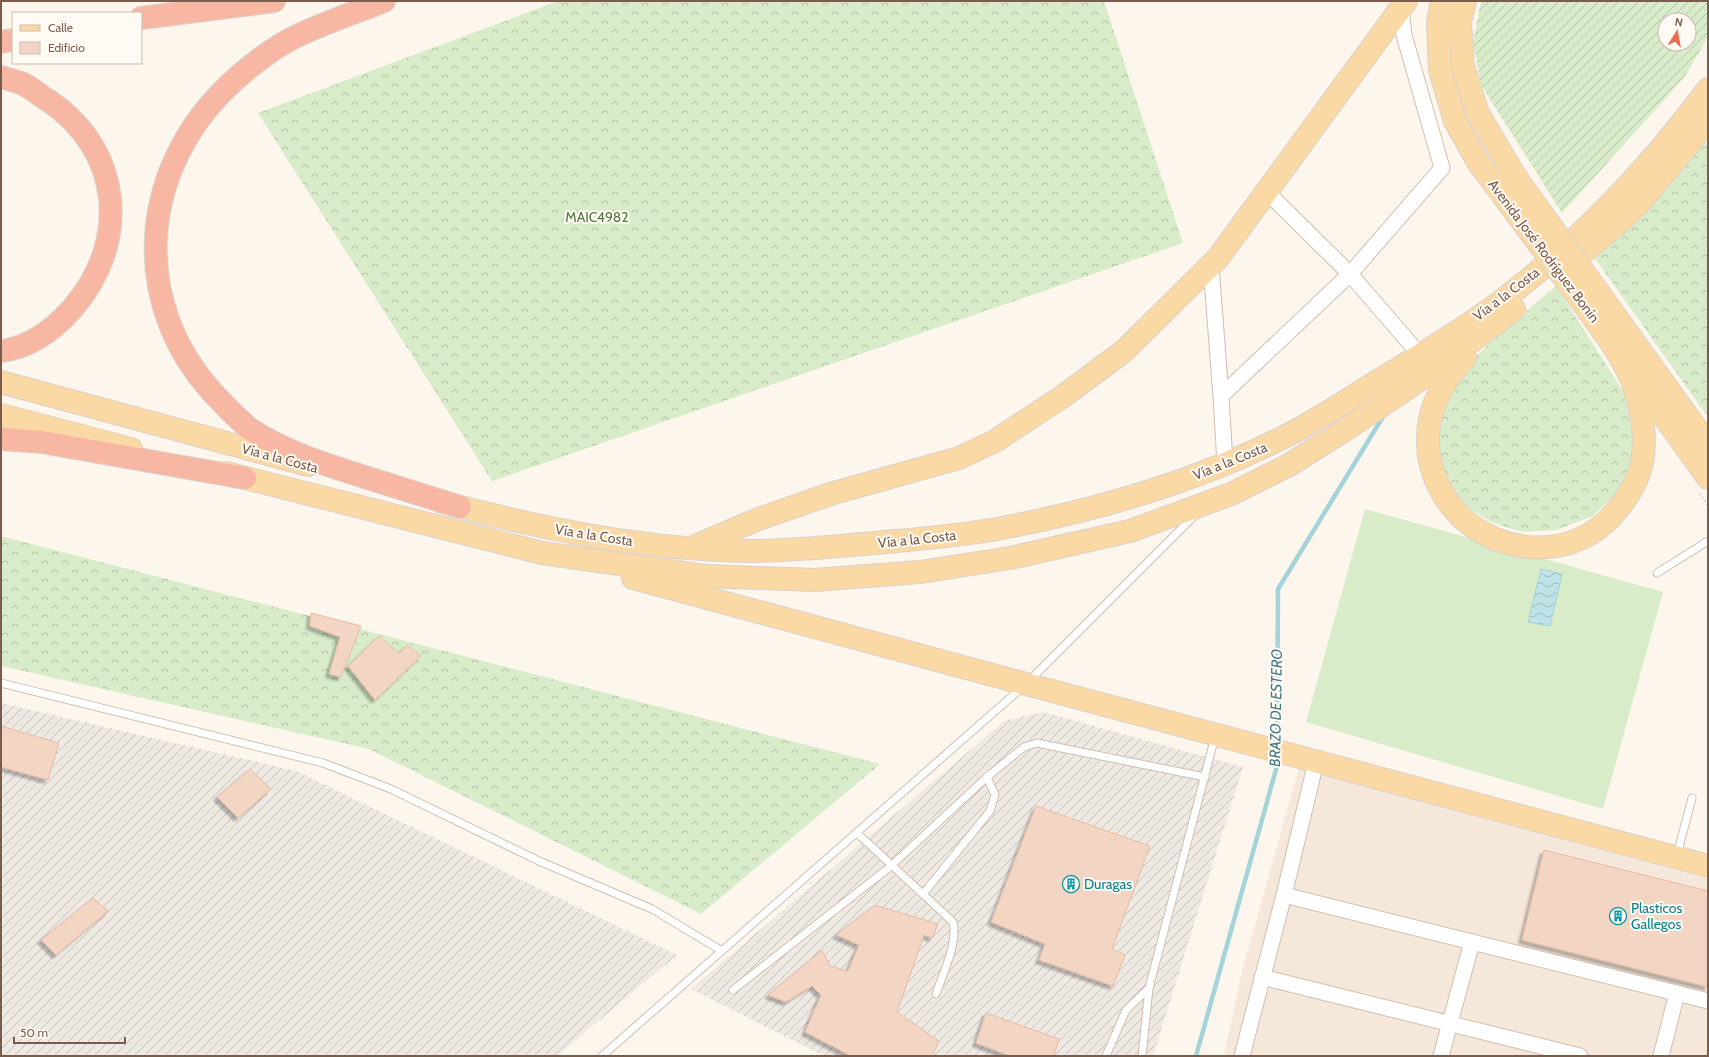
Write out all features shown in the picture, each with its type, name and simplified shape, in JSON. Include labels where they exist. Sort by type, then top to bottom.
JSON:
[{"type":"highway","points":[[142,18],[274,1]]},
{"type":"highway","points":[[384,1],[293,38],[258,61],[224,90],[183,144],[171,169],[160,205],[155,236],[156,260],[161,293],[173,332],[183,352],[200,378],[225,406],[249,428],[274,442],[311,459],[460,507]]},
{"type":"highway","points":[[1,42],[12,40]]},
{"type":"highway","points":[[1,77],[23,84],[66,113],[87,138],[101,161],[109,188],[111,216],[106,248],[96,277],[79,301],[62,321],[38,338],[10,350],[1,352]]},
{"type":"highway","points":[[1,439],[42,442],[245,478]]},
{"type":"main road","name":"Avenida José Rodríguez Bonín","points":[[1442,1],[1438,22],[1440,70],[1455,121],[1479,164],[1502,194],[1598,308],[1708,445]]},
{"type":"main road","name":"Avenida José Rodríguez Bonín","points":[[1465,1],[1460,22],[1463,66],[1478,114],[1598,308],[1612,343],[1708,478]]},
{"type":"main road","points":[[691,548],[756,520],[830,494],[959,458],[995,441],[1062,397],[1124,351],[1211,266],[1404,4]]},
{"type":"main road","name":"Vía a la Costa","points":[[1,382],[460,507],[556,530],[623,541],[691,548],[750,551],[809,549],[924,539],[990,530],[1060,515],[1121,499],[1225,464],[1285,437],[1420,355],[1498,303],[1578,238],[1626,188],[1675,133],[1708,89]]},
{"type":"main road","name":"Vía a la Costa","points":[[1,416],[542,553],[705,576],[814,580],[920,572],[1010,558],[1130,530],[1231,494],[1289,465],[1345,430],[1430,373],[1508,314],[1585,251],[1642,200],[1708,122]]},
{"type":"main road","points":[[1508,314],[1448,377],[1439,391],[1430,416],[1427,442],[1431,467],[1443,494],[1462,519],[1482,533],[1508,544],[1537,548],[1566,544],[1586,535],[1608,521],[1629,495],[1640,469],[1644,439],[1633,383],[1612,343]]},
{"type":"main road","points":[[542,553],[1708,866]]},
{"type":"street","points":[[1221,396],[1350,274],[1442,168],[1404,35],[1404,4]]},
{"type":"street","points":[[1266,191],[1350,274],[1420,355]]},
{"type":"street","points":[[1211,266],[1225,464]]},
{"type":"street","points":[[1242,1056],[1284,895],[1316,762]]},
{"type":"street","points":[[1284,895],[1708,1001]]},
{"type":"street","points":[[1441,1056],[1472,942]]},
{"type":"street","points":[[1262,977],[1450,1023],[1521,1049],[1580,1056]]},
{"type":"street","points":[[1661,1056],[1677,993]]},
{"type":"lane","points":[[602,1056],[1026,684],[1207,503]]},
{"type":"lane","points":[[1658,573],[1708,541]]},
{"type":"lane","points":[[1,683],[323,763],[391,789],[539,861],[652,909],[722,952]]},
{"type":"lane","points":[[1142,1056],[1149,988],[1216,735]]},
{"type":"lane","points":[[733,990],[891,866],[987,777],[1024,747],[1037,743],[1205,777]]},
{"type":"lane","points":[[923,894],[990,811],[994,795],[987,777]]},
{"type":"lane","points":[[1676,857],[1692,798]]},
{"type":"lane","points":[[857,833],[953,922],[954,939],[936,994]]},
{"type":"lane","points":[[1106,1056],[1126,1010],[1149,988]]},
{"type":"shaded area","points":[[1,703],[296,771],[677,955],[557,1056],[1,1056]]},
{"type":"shaded area","points":[[1043,712],[1243,767],[1153,1056],[824,1056],[691,989],[1004,721]]},
{"type":"shaded area","points":[[1299,768],[1708,879],[1708,1056],[1224,1056],[1242,971]]},
{"type":"green space","name":"MAIC4982","points":[[558,1],[1104,1],[1183,243],[492,481],[258,113]]},
{"type":"green space","points":[[1481,1],[1708,1],[1708,37],[1684,78],[1562,213],[1481,85],[1473,42]]},
{"type":"green space","points":[[1708,141],[1708,417],[1594,257]]},
{"type":"green space","points":[[1556,286],[1626,396],[1632,433],[1632,461],[1618,491],[1593,516],[1556,530],[1523,532],[1493,523],[1467,507],[1445,477],[1435,441],[1450,384],[1490,342]]},
{"type":"green space","points":[[1365,509],[1663,592],[1603,809],[1306,722]]},
{"type":"green space","points":[[1,536],[880,764],[701,914],[369,749],[1,666]]},
{"type":"water","points":[[1541,569],[1562,574],[1550,626],[1528,622]]},
{"type":"building","points":[[311,613],[361,626],[341,677],[329,674],[340,637],[310,626]]},
{"type":"building","points":[[379,636],[399,654],[407,645],[421,656],[375,700],[348,666]]},
{"type":"building","points":[[1,726],[59,743],[48,780],[1,767]]},
{"type":"building","points":[[250,769],[271,789],[238,818],[217,797]]},
{"type":"building","name":"Duragas","points":[[1036,806],[1150,846],[1112,949],[1125,955],[1113,986],[1039,960],[1045,944],[991,922]]},
{"type":"building","name":"Plasticos Gallegos","points":[[1544,850],[1708,891],[1708,987],[1522,940]]},
{"type":"building","points":[[93,898],[108,911],[56,955],[41,940]]},
{"type":"building","points":[[875,905],[938,924],[932,938],[924,935],[897,1012],[939,1041],[932,1056],[851,1056],[805,1032],[821,995],[812,986],[786,1002],[768,995],[822,950],[830,966],[848,971],[859,945],[836,935]]},
{"type":"building","points":[[986,1013],[1059,1039],[1054,1056],[1010,1056],[976,1043]]},
{"type":"waterway","name":"BRAZO DE ESTERO","points":[[1277,745],[1278,589],[1384,415]]},
{"type":"waterway","name":"BRAZO DE ESTERO","points":[[1196,1056],[1277,766],[1277,757]]},
{"type":"place","name":"Duragas","points":[[1071,884]]},
{"type":"place","name":"Plasticos Gallegos","points":[[1618,916]]}]
